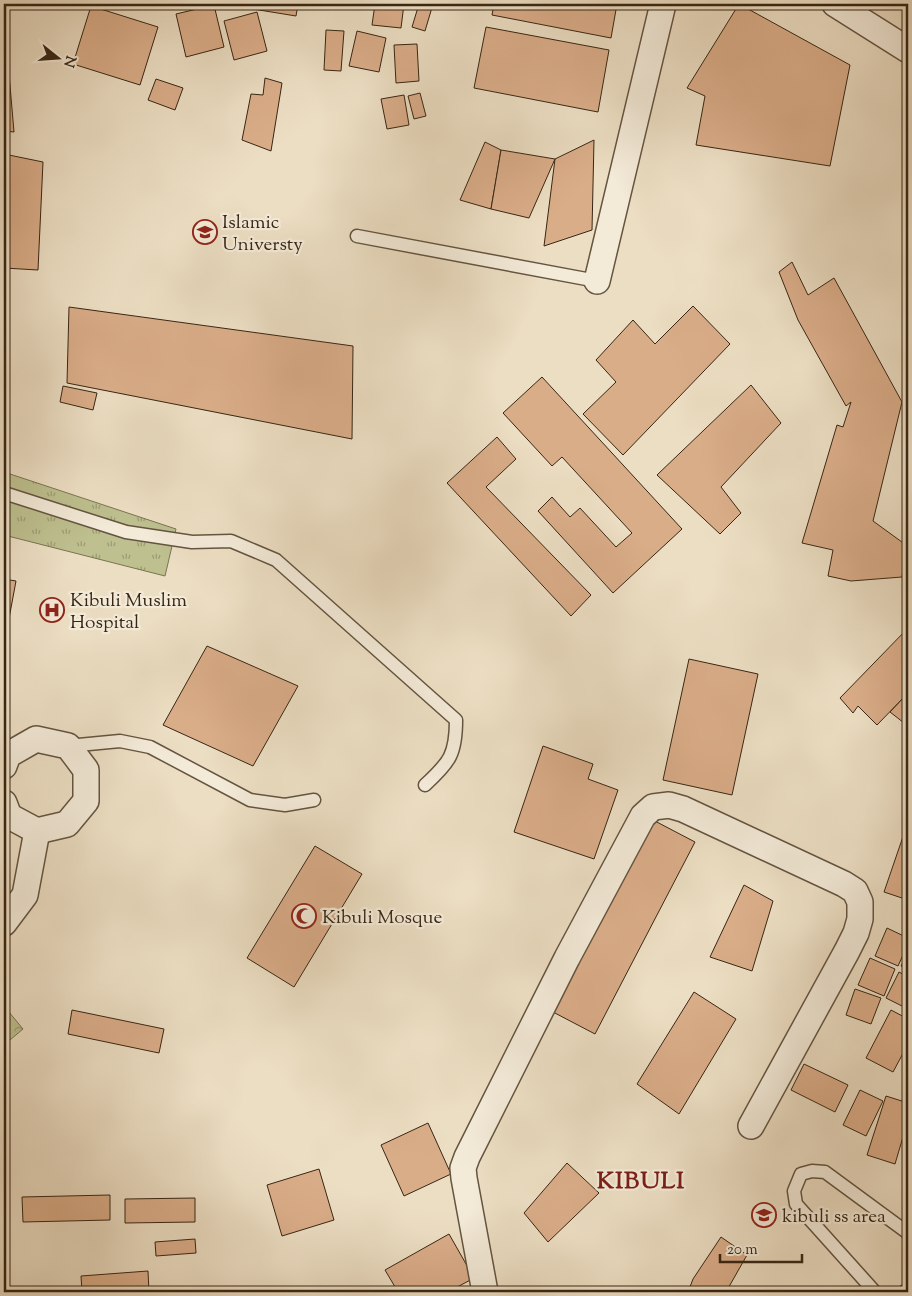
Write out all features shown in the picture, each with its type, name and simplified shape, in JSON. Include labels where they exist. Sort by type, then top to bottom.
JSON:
[{"type":"street","points":[[597,281],[663,4]]},
{"type":"street","points":[[835,4],[908,50]]},
{"type":"street","points":[[4,803],[9,816],[37,831],[66,824],[86,801],[86,770],[68,746],[36,739],[5,758]]},
{"type":"street","points":[[485,1292],[464,1178],[466,1156],[567,958],[643,816],[653,807],[669,805],[683,808],[844,884],[854,891],[860,902],[860,919],[847,951],[751,1126]]},
{"type":"street","points":[[4,923],[25,895],[37,831]]},
{"type":"lane","points":[[357,236],[597,281]]},
{"type":"lane","points":[[4,493],[126,532],[192,542],[231,540],[276,560],[456,720],[456,742],[444,767],[425,785]]},
{"type":"lane","points":[[68,746],[120,742],[150,747],[250,800],[285,805],[314,800]]},
{"type":"lane","points":[[875,1292],[796,1204],[794,1192],[801,1174],[812,1170],[825,1172],[908,1234]]},
{"type":"lane","points":[[904,1292],[908,1288]]},
{"type":"green space","points":[[4,472],[176,529],[165,576],[4,535]]},
{"type":"green space","points":[[4,1006],[23,1029],[4,1045]]},
{"type":"building","points":[[254,4],[298,4],[296,16],[253,9]]},
{"type":"building","points":[[375,4],[404,4],[401,28],[372,25]]},
{"type":"building","points":[[419,4],[433,4],[425,31],[412,27]]},
{"type":"building","points":[[494,4],[617,4],[611,38],[492,15]]},
{"type":"building","points":[[739,4],[850,65],[830,166],[696,145],[705,96],[687,88]]},
{"type":"building","points":[[214,5],[224,47],[186,57],[176,14]]},
{"type":"building","points":[[91,6],[158,27],[140,85],[73,64]]},
{"type":"building","points":[[257,12],[267,51],[234,60],[224,21]]},
{"type":"building","points":[[486,27],[609,50],[598,112],[474,88]]},
{"type":"building","points":[[326,30],[344,31],[341,71],[324,70]]},
{"type":"building","points":[[357,31],[386,38],[379,72],[349,66]]},
{"type":"building","points":[[417,44],[419,81],[396,83],[394,45]]},
{"type":"building","points":[[4,74],[9,74],[14,132],[4,131]]},
{"type":"building","points":[[265,78],[282,83],[271,151],[242,140],[251,94],[263,95]]},
{"type":"building","points":[[156,79],[183,88],[175,110],[148,100]]},
{"type":"building","points":[[420,93],[426,116],[414,119],[408,96]]},
{"type":"building","points":[[404,95],[409,125],[387,129],[381,99]]},
{"type":"building","points":[[594,140],[592,230],[544,246],[555,159]]},
{"type":"building","points":[[485,142],[501,150],[491,209],[460,200]]},
{"type":"building","points":[[501,150],[555,159],[529,218],[491,209]]},
{"type":"building","points":[[4,154],[43,162],[38,270],[4,268]]},
{"type":"building","points":[[792,262],[808,295],[834,278],[902,402],[873,521],[906,545],[902,577],[851,581],[828,576],[833,550],[802,543],[837,425],[843,427],[851,402],[846,406],[798,320],[779,272]]},
{"type":"building","points":[[693,306],[730,344],[623,455],[583,414],[616,382],[596,360],[633,320],[655,344]]},
{"type":"building","points":[[69,307],[353,346],[352,439],[67,383]]},
{"type":"building","points":[[542,377],[682,529],[613,593],[538,511],[552,497],[570,517],[580,508],[616,547],[632,533],[562,457],[552,466],[503,413]]},
{"type":"building","points":[[751,385],[781,423],[721,487],[741,513],[720,534],[657,475]]},
{"type":"building","points":[[63,386],[97,393],[93,410],[60,402]]},
{"type":"building","points":[[497,437],[516,459],[486,487],[591,595],[571,616],[447,483]]},
{"type":"building","points":[[4,579],[16,581],[5,640],[4,640]]},
{"type":"building","points":[[908,628],[908,693],[877,725],[858,706],[853,713],[840,698]]},
{"type":"building","points":[[207,646],[298,686],[253,766],[163,725]]},
{"type":"building","points":[[689,659],[758,674],[732,795],[663,780]]},
{"type":"building","points":[[908,693],[908,726],[890,712]]},
{"type":"building","points":[[543,746],[593,764],[588,779],[618,790],[594,859],[514,832]]},
{"type":"building","points":[[653,820],[695,842],[595,1034],[553,1012]]},
{"type":"building","points":[[908,822],[908,888],[905,899],[884,892]]},
{"type":"building","name":"Kibuli Mosque","points":[[315,846],[362,874],[294,987],[247,958]]},
{"type":"building","points":[[744,885],[773,901],[752,971],[710,957]]},
{"type":"building","points":[[887,928],[908,938],[908,944],[898,966],[875,956]]},
{"type":"building","points":[[908,953],[908,970],[901,966]]},
{"type":"building","points":[[870,958],[895,969],[884,996],[858,985]]},
{"type":"building","points":[[899,972],[908,977],[908,1009],[886,998]]},
{"type":"building","points":[[855,989],[881,998],[871,1024],[846,1015]]},
{"type":"building","points":[[694,992],[736,1019],[679,1114],[637,1084]]},
{"type":"building","points":[[72,1010],[164,1029],[159,1053],[68,1034]]},
{"type":"building","points":[[891,1010],[908,1019],[908,1044],[893,1072],[866,1058]]},
{"type":"building","points":[[804,1064],[848,1085],[835,1112],[791,1090]]},
{"type":"building","points":[[860,1090],[883,1101],[866,1136],[843,1125]]},
{"type":"building","points":[[886,1096],[908,1103],[908,1120],[895,1164],[867,1155]]},
{"type":"building","points":[[428,1123],[451,1174],[404,1196],[381,1145]]},
{"type":"building","points":[[567,1163],[599,1193],[548,1242],[524,1213]]},
{"type":"building","points":[[319,1169],[334,1220],[282,1236],[267,1185]]},
{"type":"building","points":[[110,1195],[110,1220],[23,1222],[22,1197]]},
{"type":"building","points":[[195,1198],[195,1222],[125,1223],[125,1199]]},
{"type":"building","points":[[449,1234],[474,1278],[448,1292],[398,1292],[385,1270]]},
{"type":"building","points":[[721,1237],[747,1255],[726,1292],[688,1292],[693,1279]]},
{"type":"building","points":[[195,1239],[196,1253],[156,1256],[155,1242]]},
{"type":"building","points":[[148,1271],[149,1292],[82,1292],[81,1276]]},
{"type":"place","name":"Islamic Universty","points":[[205,232]]},
{"type":"place","name":"Kibuli Muslim Hospital","points":[[52,610]]},
{"type":"place","name":"Kibuli Mosque","points":[[304,916]]},
{"type":"place","name":"kibuli ss area","points":[[764,1215]]},
{"type":"district","name":"KIBULI","points":[[641,1180]]}]
